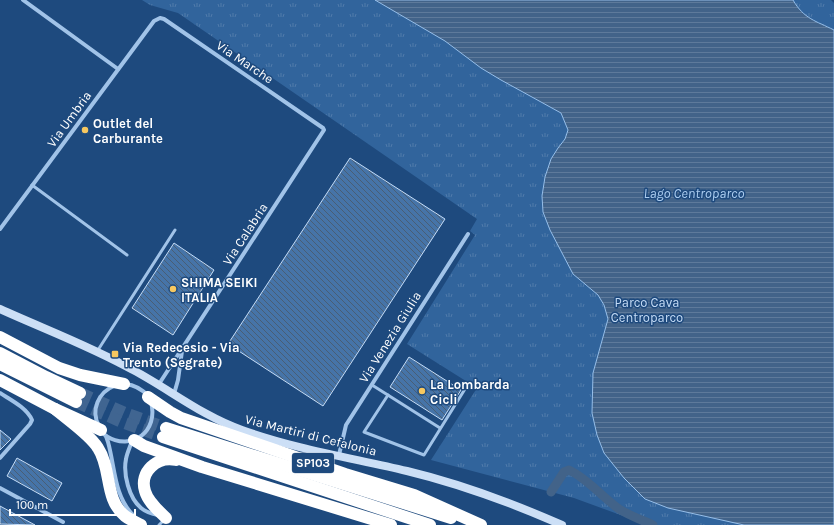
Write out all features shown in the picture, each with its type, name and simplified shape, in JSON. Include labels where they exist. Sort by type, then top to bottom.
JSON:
[{"type":"highway","points":[[0,337],[59,368],[80,375],[124,384]]},
{"type":"highway","points":[[0,353],[46,377],[78,398],[0,364]]},
{"type":"highway","points":[[0,380],[104,433]]},
{"type":"highway","name":"SP103","points":[[148,397],[181,418],[337,471],[414,495],[480,525]]},
{"type":"highway","points":[[55,409],[98,447],[106,465],[111,491],[117,507],[126,516],[141,525]]},
{"type":"highway","name":"SP103","points":[[430,525],[164,432],[472,525]]},
{"type":"highway","points":[[133,440],[144,446],[202,467],[391,525]]},
{"type":"highway","points":[[163,521],[148,499],[145,491],[144,478],[148,469],[159,461],[169,459],[202,467]]},
{"type":"street","points":[[23,0],[118,68]]},
{"type":"street","name":"Via Marche","points":[[154,21],[162,18],[164,19],[324,129]]},
{"type":"street","name":"Via Umbria","points":[[0,229],[154,21]]},
{"type":"street","name":"Via Calabria","points":[[159,384],[324,129]]},
{"type":"street","name":"Via Venezia Giulia","points":[[339,455],[346,425],[468,234]]},
{"type":"street","name":"Via Martiri di Cefalonia","points":[[0,309],[97,352],[133,370],[159,384],[202,411],[234,427],[274,441],[407,471],[460,485],[503,500],[562,525]]},
{"type":"street","name":"Via Calabria","points":[[174,394],[178,380],[182,349]]},
{"type":"street","points":[[104,433],[118,441],[125,442],[133,440],[144,434],[151,424],[153,409],[148,397],[143,391],[137,387],[124,384],[109,388],[98,400],[95,415],[97,423],[104,433],[121,498],[128,510],[145,525]]},
{"type":"street","points":[[0,393],[27,412],[31,418],[31,422],[0,458]]},
{"type":"street","points":[[133,440],[126,457],[125,468],[127,481],[133,498],[145,511],[163,521]]},
{"type":"street","points":[[0,488],[63,522]]},
{"type":"lane","points":[[32,185],[127,255]]},
{"type":"lane","points":[[97,352],[175,230]]},
{"type":"lane","points":[[372,385],[440,428]]},
{"type":"lane","points":[[388,395],[364,432],[424,455],[465,389]]},
{"type":"green space","name":"Lago Centroparco","points":[[142,0],[831,0],[834,3],[834,525],[648,525],[574,498],[431,460],[477,388],[407,344],[475,235],[470,231],[477,219],[178,13],[150,5]]},
{"type":"water","name":"Lago Centroparco","points":[[375,0],[793,0],[806,15],[816,22],[834,30],[834,525],[744,525],[668,508],[645,499],[624,478],[604,453],[597,435],[592,413],[593,373],[608,319],[604,305],[598,295],[573,274],[550,230],[543,212],[542,196],[545,177],[551,159],[565,139],[568,130],[561,113],[481,68],[445,41]]},
{"type":"building","points":[[350,158],[445,219],[323,406],[228,344]]},
{"type":"building","name":"SHIMA SEIKI ITALIA","points":[[174,243],[214,270],[173,335],[132,308]]},
{"type":"building","points":[[409,357],[461,390],[442,420],[390,387]]},
{"type":"building","points":[[0,430],[11,439],[0,450]]},
{"type":"building","points":[[17,458],[62,483],[52,501],[7,476]]},
{"type":"building","points":[[0,506],[35,525],[0,524]]},
{"type":"waterway","points":[[551,492],[564,472],[569,470],[589,483],[619,509],[653,525]]},
{"type":"tunnel","points":[[80,393],[125,413],[166,428]]},
{"type":"tunnel","points":[[76,402],[122,422],[163,437]]},
{"type":"place","name":"Outlet del Carburante","points":[[85,130]]},
{"type":"place","name":"SHIMA SEIKI ITALIA","points":[[173,289]]},
{"type":"place","name":"Via Redecesio - Via Trento (Segrate)","points":[[115,354]]},
{"type":"place","name":"La Lombarda Cicli","points":[[422,391]]},
{"type":"park label","name":"Parco Cava Centroparco","points":[[647,310]]}]
